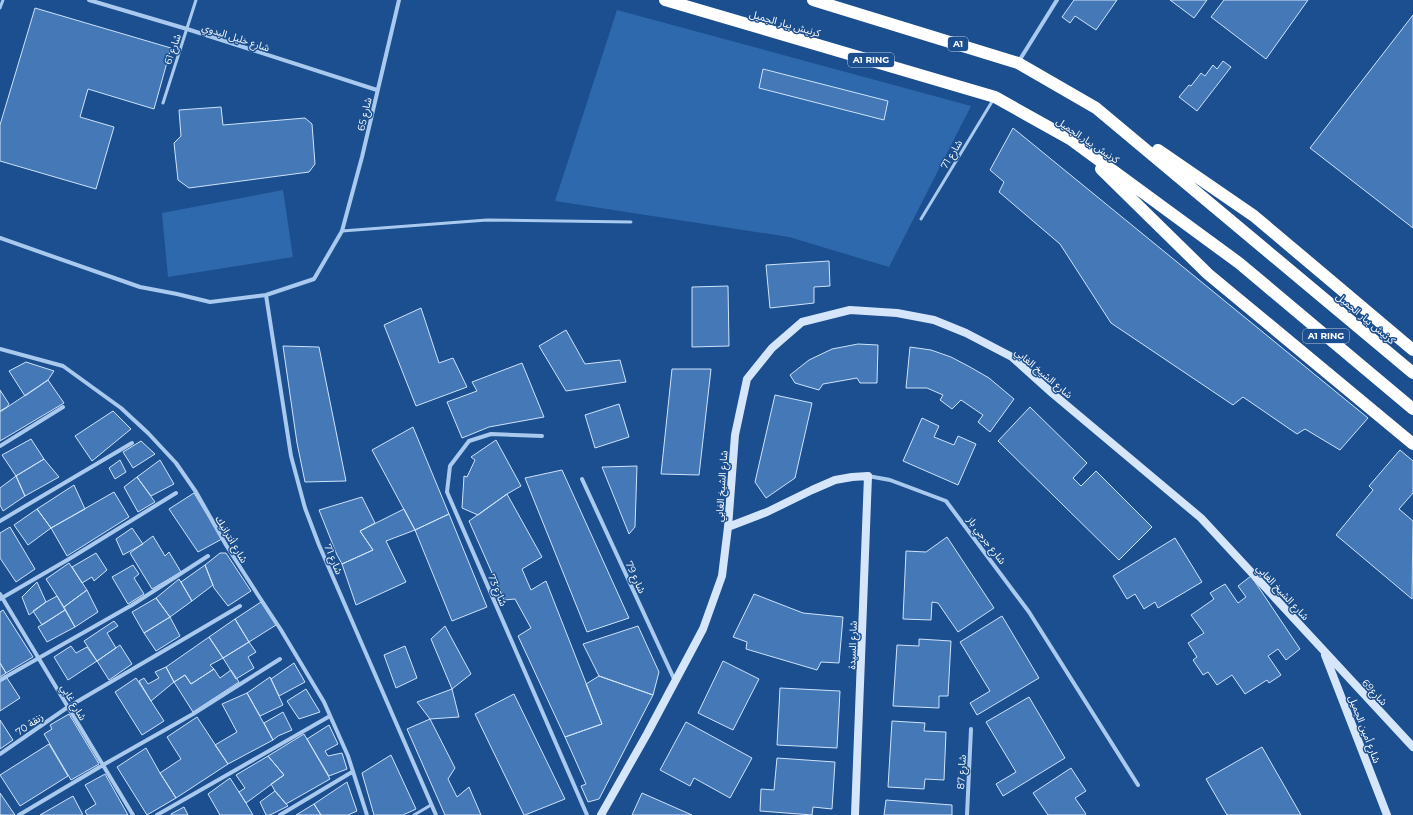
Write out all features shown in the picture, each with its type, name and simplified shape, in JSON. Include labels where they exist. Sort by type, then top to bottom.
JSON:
[{"type":"highway","name":"كرنيش بيار الجميل","points":[[665,0],[995,97],[1070,139],[1239,263],[1413,409]]},
{"type":"highway","name":"كرنيش بيار الجميل","points":[[812,0],[1018,62],[1096,108],[1413,373]]},
{"type":"highway","points":[[1096,108],[1254,216],[1413,350]]},
{"type":"highway","points":[[1070,139],[1208,274],[1413,444]]},
{"type":"street","name":"شارع خليل البدوي","points":[[89,0],[377,90]]},
{"type":"street","name":"شارع 65","points":[[0,238],[140,287],[210,302],[266,295],[314,279],[342,231],[362,157],[399,0]]},
{"type":"street","points":[[1018,62],[1056,0]]},
{"type":"street","name":"شارع 71","points":[[266,295],[291,456],[305,508],[319,545],[436,815]]},
{"type":"street","name":"شارع الشيخ الغابي","points":[[601,815],[647,734],[703,628],[722,576],[728,527],[735,435],[747,379],[772,348],[802,322],[850,310],[897,313],[934,320],[966,333],[1012,357],[1052,393],[1201,518],[1323,650]]},
{"type":"street","name":"شارع أنترانيك","points":[[0,349],[62,366],[121,408],[176,463],[196,492],[226,545],[281,630],[324,702],[348,756],[367,815]]},
{"type":"street","points":[[0,446],[63,407]]},
{"type":"street","name":"شارع 73","points":[[542,436],[491,434],[468,441],[450,466],[447,492],[587,815]]},
{"type":"street","points":[[0,521],[132,442]]},
{"type":"street","name":"شارع جرجي باز","points":[[728,527],[767,512],[835,480],[852,477],[868,476],[890,480],[946,502],[1029,612],[1138,785]]},
{"type":"street","name":"شارع السيدة","points":[[855,815],[868,476]]},
{"type":"street","name":"شارع 79","points":[[582,479],[675,682]]},
{"type":"street","points":[[1,597],[69,559],[176,493]]},
{"type":"street","points":[[0,680],[132,604],[208,556]]},
{"type":"street","name":"شارع غابي","points":[[1,597],[133,815]]},
{"type":"street","name":"زنقة 70","points":[[0,754],[68,707],[240,606]]},
{"type":"street","name":"شارع69","points":[[1323,650],[1413,747]]},
{"type":"street","name":"شارع أمين الجميل","points":[[1323,650],[1387,815]]},
{"type":"street","points":[[19,815],[193,714],[280,659]]},
{"type":"street","points":[[156,815],[330,716]]},
{"type":"street","name":"شارع 87","points":[[967,815],[971,729]]},
{"type":"street","points":[[280,815],[352,772]]},
{"type":"lane","points":[[0,8],[3,0]]},
{"type":"lane","name":"شارع 61","points":[[162,103],[196,0]]},
{"type":"lane","name":"شارع 71","points":[[921,219],[995,97]]},
{"type":"lane","points":[[342,231],[487,220],[631,222]]},
{"type":"lane","points":[[414,815],[431,805]]},
{"type":"shaded area","points":[[617,10],[971,106],[889,267],[789,237],[555,201]]},
{"type":"shaded area","points":[[283,190],[293,257],[168,277],[162,213]]},
{"type":"building","points":[[1074,0],[1117,0],[1096,30],[1075,16],[1070,23],[1062,17]]},
{"type":"building","points":[[1170,0],[1207,0],[1194,18]]},
{"type":"building","points":[[1224,0],[1308,0],[1266,59],[1211,17]]},
{"type":"building","points":[[35,8],[171,48],[154,109],[88,89],[80,117],[114,127],[96,189],[0,161],[0,125]]},
{"type":"building","points":[[1413,15],[1413,228],[1310,148]]},
{"type":"building","points":[[1223,61],[1231,67],[1197,111],[1179,97],[1189,85],[1191,86],[1201,73],[1205,76],[1213,65],[1217,69]]},
{"type":"building","points":[[763,69],[888,101],[884,120],[759,88]]},
{"type":"building","points":[[221,107],[223,125],[305,118],[312,124],[315,164],[309,172],[189,188],[178,180],[174,143],[181,136],[179,110]]},
{"type":"building","points":[[1013,128],[1368,418],[1340,450],[1305,429],[1297,434],[1243,397],[1233,405],[1111,323],[1060,244],[999,192],[1004,182],[990,170]]},
{"type":"building","points":[[829,261],[830,286],[814,287],[814,303],[770,308],[766,265]]},
{"type":"building","points":[[728,286],[729,346],[692,347],[692,287]]},
{"type":"building","points":[[421,308],[439,363],[453,358],[467,387],[416,406],[384,325]]},
{"type":"building","points":[[566,330],[585,364],[620,360],[626,382],[566,391],[539,346]]},
{"type":"building","points":[[858,344],[878,345],[877,383],[860,383],[857,378],[823,384],[819,390],[795,383],[790,375],[809,360],[832,349]]},
{"type":"building","points":[[283,346],[319,347],[346,481],[305,482],[297,443]]},
{"type":"building","points":[[910,347],[931,350],[951,357],[989,378],[1014,399],[990,432],[978,422],[983,415],[961,400],[952,409],[940,400],[943,395],[927,388],[906,388]]},
{"type":"building","points":[[26,362],[54,371],[48,380],[25,396],[9,371]]},
{"type":"building","points":[[522,363],[544,417],[489,427],[462,438],[447,402],[477,391],[472,382]]},
{"type":"building","points":[[672,369],[711,369],[699,475],[661,474]]},
{"type":"building","points":[[48,380],[64,403],[0,441],[0,412]]},
{"type":"building","points":[[0,390],[9,404],[0,411]]},
{"type":"building","points":[[775,395],[812,403],[795,478],[766,498],[755,482]]},
{"type":"building","points":[[619,404],[629,437],[595,448],[585,415]]},
{"type":"building","points":[[1030,407],[1087,463],[1073,478],[1081,486],[1096,471],[1152,527],[1119,560],[998,441]]},
{"type":"building","points":[[113,411],[131,429],[92,461],[75,436]]},
{"type":"building","points":[[922,418],[939,426],[934,437],[954,445],[958,436],[976,444],[958,485],[903,461]]},
{"type":"building","points":[[413,427],[449,514],[415,530],[372,450]]},
{"type":"building","points":[[31,439],[44,459],[16,476],[2,455]]},
{"type":"building","points":[[496,440],[521,486],[478,515],[462,508],[464,476],[467,477],[475,460],[471,457]]},
{"type":"building","points":[[141,441],[155,454],[133,468],[123,452]]},
{"type":"building","points":[[1400,450],[1413,461],[1413,493],[1399,509],[1413,521],[1412,599],[1336,535],[1373,490],[1369,486]]},
{"type":"building","points":[[44,459],[59,477],[25,496],[16,476]]},
{"type":"building","points":[[120,460],[126,472],[115,479],[109,468]]},
{"type":"building","points":[[160,460],[174,484],[151,496],[137,477]]},
{"type":"building","points":[[637,466],[635,527],[629,534],[602,467]]},
{"type":"building","points":[[562,470],[629,618],[587,632],[525,478]]},
{"type":"building","points":[[16,476],[25,496],[3,511],[0,505],[0,488]]},
{"type":"building","points":[[137,477],[155,502],[138,512],[124,487]]},
{"type":"building","points":[[74,485],[85,509],[51,528],[37,509]]},
{"type":"building","points":[[114,492],[129,517],[67,556],[51,528]]},
{"type":"building","points":[[194,493],[222,539],[198,552],[169,509]]},
{"type":"building","points":[[507,494],[542,557],[522,569],[531,590],[546,581],[602,724],[565,737],[518,636],[531,628],[515,599],[504,600],[469,521]]},
{"type":"building","points":[[362,497],[375,523],[360,531],[373,550],[342,564],[319,510]]},
{"type":"building","points":[[37,509],[51,528],[28,545],[14,525]]},
{"type":"building","points":[[404,509],[415,530],[386,541],[406,582],[356,605],[342,564],[373,550],[360,531]]},
{"type":"building","points":[[449,514],[487,607],[452,621],[415,530]]},
{"type":"building","points":[[10,527],[35,569],[16,582],[0,558],[0,533]]},
{"type":"building","points":[[132,528],[143,544],[123,555],[116,539]]},
{"type":"building","points":[[153,536],[165,556],[169,552],[181,572],[152,589],[130,553]]},
{"type":"building","points":[[947,537],[994,608],[958,632],[938,603],[932,602],[931,620],[903,619],[906,551],[926,552]]},
{"type":"building","points":[[1175,538],[1202,582],[1158,608],[1155,602],[1144,609],[1135,594],[1127,599],[1113,576]]},
{"type":"building","points":[[96,553],[107,570],[94,581],[92,577],[82,583],[72,567]]},
{"type":"building","points":[[220,553],[226,553],[251,591],[228,606],[214,588],[205,565]]},
{"type":"building","points":[[69,563],[87,590],[64,607],[46,579]]},
{"type":"building","points":[[133,565],[139,574],[134,578],[144,594],[128,604],[112,577]]},
{"type":"building","points":[[205,565],[213,585],[192,601],[181,582]]},
{"type":"building","points":[[1251,576],[1300,649],[1286,660],[1278,649],[1268,656],[1281,675],[1269,683],[1267,680],[1245,694],[1232,675],[1217,685],[1208,672],[1203,675],[1193,660],[1197,657],[1188,643],[1204,633],[1191,615],[1214,599],[1210,593],[1225,584],[1238,603],[1246,597],[1238,586]]},
{"type":"building","points":[[179,579],[192,601],[170,617],[156,598]]},
{"type":"building","points":[[37,582],[46,602],[29,615],[22,597]]},
{"type":"building","points":[[87,590],[98,612],[75,627],[64,607]]},
{"type":"building","points":[[754,594],[803,613],[843,617],[839,663],[821,662],[817,670],[746,649],[747,642],[733,637]]},
{"type":"building","points":[[57,596],[65,610],[42,625],[33,611]]},
{"type":"building","points":[[156,598],[170,617],[144,633],[132,612]]},
{"type":"building","points":[[261,602],[276,625],[249,642],[235,619]]},
{"type":"building","points":[[3,610],[33,657],[6,673],[0,663],[0,612]]},
{"type":"building","points":[[65,610],[75,627],[47,642],[38,627]]},
{"type":"building","points":[[1002,616],[1039,678],[977,715],[970,703],[990,691],[960,642]]},
{"type":"building","points":[[170,617],[180,636],[156,651],[144,633]]},
{"type":"building","points":[[235,619],[249,642],[223,658],[209,637]]},
{"type":"building","points":[[114,621],[118,626],[107,633],[116,648],[97,661],[84,641]]},
{"type":"building","points":[[445,626],[471,674],[452,689],[431,639]]},
{"type":"building","points":[[638,626],[659,672],[653,695],[599,676],[583,644]]},
{"type":"building","points":[[209,637],[223,658],[210,665],[214,669],[191,684],[185,675],[174,682],[166,667]]},
{"type":"building","points":[[919,639],[951,641],[948,696],[939,696],[939,708],[893,706],[897,645],[919,646]]},
{"type":"building","points":[[249,642],[256,652],[248,657],[254,668],[236,679],[223,658]]},
{"type":"building","points":[[120,645],[132,664],[109,680],[97,661]]},
{"type":"building","points":[[71,646],[76,653],[87,647],[97,661],[68,680],[54,657]]},
{"type":"building","points":[[405,646],[417,678],[396,688],[384,655]]},
{"type":"building","points":[[723,661],[759,679],[733,730],[698,713]]},
{"type":"building","points":[[0,663],[6,673],[0,677]]},
{"type":"building","points":[[294,663],[305,682],[279,696],[271,679]]},
{"type":"building","points":[[166,667],[174,682],[151,701],[139,681],[144,678],[148,684],[159,678],[155,672]]},
{"type":"building","points":[[214,669],[220,678],[231,670],[239,682],[193,712],[174,682],[185,675],[191,684]]},
{"type":"building","points":[[599,676],[653,695],[599,799],[588,802],[581,786],[586,784],[565,737],[602,724],[586,684]]},
{"type":"building","points":[[270,677],[283,705],[260,716],[247,693]]},
{"type":"building","points":[[7,678],[20,698],[0,711],[0,682]]},
{"type":"building","points":[[136,678],[164,721],[142,735],[115,692]]},
{"type":"building","points":[[780,688],[840,691],[837,748],[777,745]]},
{"type":"building","points":[[306,689],[320,712],[299,719],[287,701]]},
{"type":"building","points":[[452,689],[459,717],[430,719],[417,702]]},
{"type":"building","points":[[247,693],[273,740],[228,764],[215,745],[237,732],[222,704]]},
{"type":"building","points":[[514,694],[565,799],[525,815],[475,714]]},
{"type":"building","points":[[1029,697],[1065,758],[1003,796],[996,784],[1016,772],[986,722]]},
{"type":"building","points":[[283,712],[292,730],[278,736],[273,740],[264,723]]},
{"type":"building","points":[[69,714],[99,764],[71,780],[44,734],[52,729],[50,725]]},
{"type":"building","points":[[197,717],[228,764],[176,798],[160,773],[181,759],[167,737]]},
{"type":"building","points":[[430,719],[455,768],[448,779],[457,797],[469,787],[481,815],[445,815],[407,729]]},
{"type":"building","points":[[0,720],[13,740],[0,749]]},
{"type":"building","points":[[892,721],[925,723],[924,731],[946,732],[944,780],[925,779],[924,789],[888,787]]},
{"type":"building","points":[[686,722],[752,758],[730,798],[694,778],[690,786],[660,770]]},
{"type":"building","points":[[329,725],[338,744],[325,751],[328,756],[342,753],[347,769],[329,776],[307,739]]},
{"type":"building","points":[[304,734],[330,779],[286,804],[271,784],[284,775],[268,756]]},
{"type":"building","points":[[49,744],[68,776],[20,806],[0,775]]},
{"type":"building","points":[[1262,747],[1301,815],[1227,815],[1206,779]]},
{"type":"building","points":[[146,748],[176,798],[147,815],[117,767]]},
{"type":"building","points":[[391,755],[416,809],[403,815],[374,815],[362,773]]},
{"type":"building","points":[[268,756],[284,775],[246,803],[239,792],[245,788],[236,775]]},
{"type":"building","points":[[777,758],[835,762],[832,809],[813,807],[812,815],[760,811],[761,789],[774,790]]},
{"type":"building","points":[[1071,768],[1086,791],[1075,798],[1086,814],[1048,815],[1033,793]]},
{"type":"building","points":[[105,774],[128,815],[87,815],[85,811],[96,804],[85,785]]},
{"type":"building","points":[[230,778],[253,815],[220,815],[208,794]]},
{"type":"building","points":[[347,782],[357,811],[348,815],[321,815],[314,804]]},
{"type":"building","points":[[275,791],[288,806],[270,815],[266,815],[260,802]]},
{"type":"building","points":[[0,793],[15,815],[0,815]]},
{"type":"building","points":[[642,793],[692,815],[632,815]]},
{"type":"building","points":[[73,796],[83,815],[40,815]]},
{"type":"building","points":[[886,800],[952,805],[952,815],[884,815]]},
{"type":"building","points":[[314,804],[321,815],[296,815]]},
{"type":"building","points":[[184,807],[188,815],[171,815],[171,814]]}]
